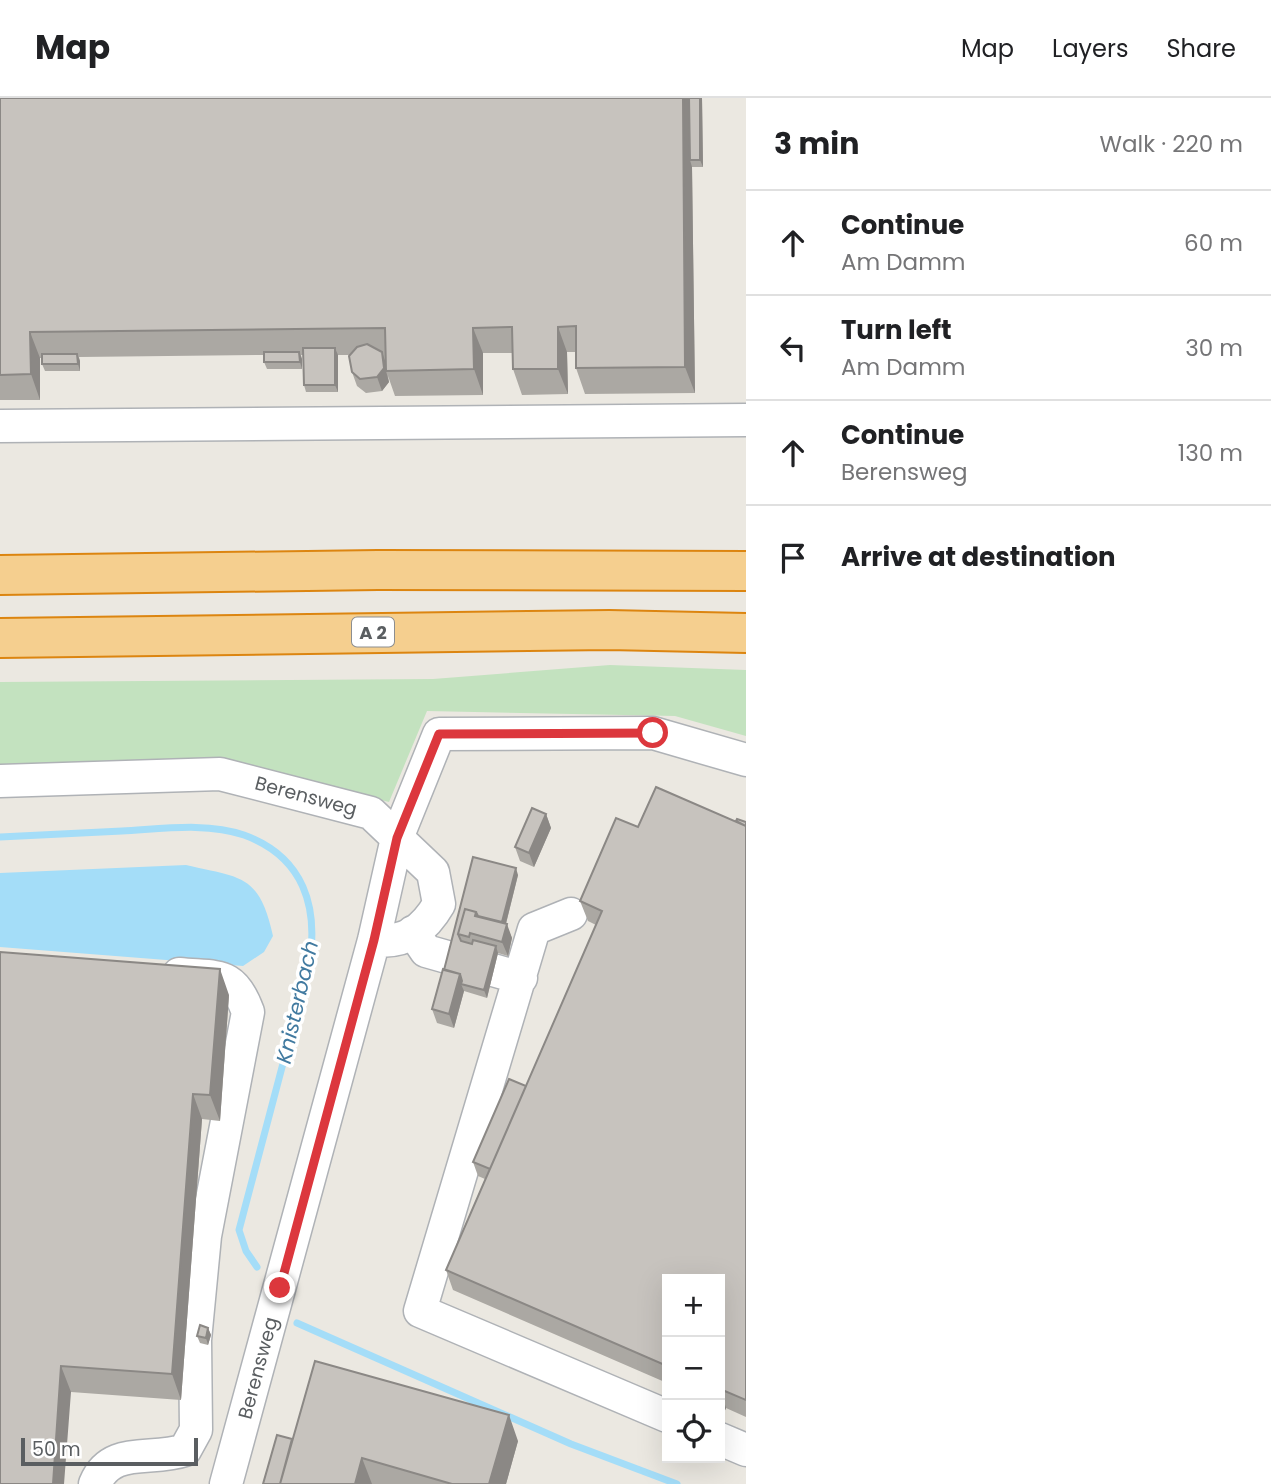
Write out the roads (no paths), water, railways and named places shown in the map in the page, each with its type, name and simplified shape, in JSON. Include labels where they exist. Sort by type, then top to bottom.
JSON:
[{"type":"highway","points":[[0,575],[378,570],[746,571]]},
{"type":"highway","name":"A 2","points":[[0,638],[595,630],[746,633]]},
{"type":"street","points":[[0,426],[746,421]]},
{"type":"street","points":[[374,940],[395,943],[453,907],[433,872],[397,838],[439,734],[653,733],[746,760]]},
{"type":"street","name":"Berensweg","points":[[0,781],[220,774],[371,813],[397,838],[374,940],[226,1484]]},
{"type":"street","points":[[571,914],[521,925],[521,978],[420,1311],[662,1414]]},
{"type":"street","points":[[413,932],[426,951],[521,978]]},
{"type":"street","points":[[96,1484],[101,1470],[116,1459],[166,1457],[185,1450],[196,1430],[195,1340],[205,1236],[248,1013],[240,990],[223,978],[153,972]]},
{"type":"street","points":[[725,1441],[746,1450]]},
{"type":"water","points":[[186,865],[234,877],[254,890],[268,916],[273,936],[264,952],[243,966],[0,947],[0,873]]},
{"type":"waterway","name":"Knisterbach","points":[[0,837],[199,827],[230,831],[244,835],[281,856],[303,886],[312,923],[309,965],[239,1230],[246,1251],[257,1267]]},
{"type":"waterway","name":"Knisterbach","points":[[297,1323],[571,1444],[677,1484]]}]
